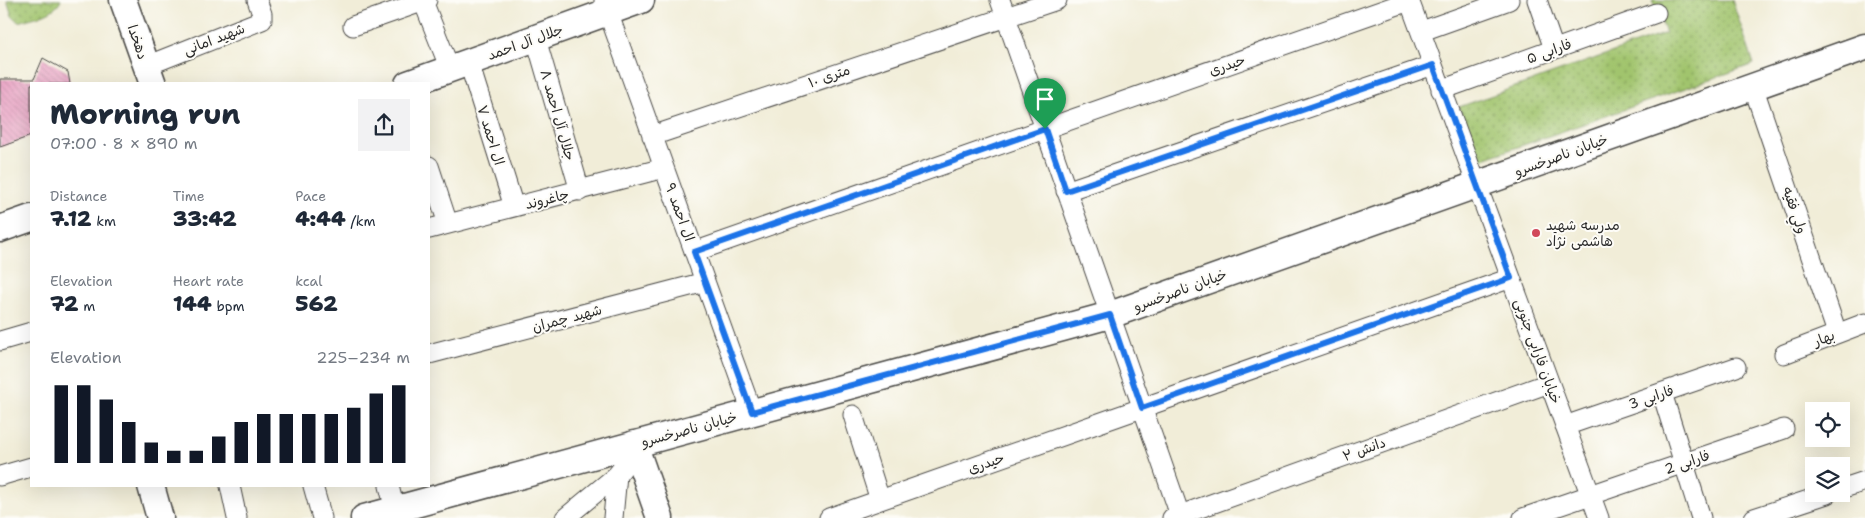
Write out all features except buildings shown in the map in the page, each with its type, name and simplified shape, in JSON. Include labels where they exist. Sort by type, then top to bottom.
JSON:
[{"type":"street","name":"دهخدا","points":[[123,0],[149,75]]},
{"type":"street","name":"شهید امانی","points":[[149,75],[262,20],[257,0]]},
{"type":"street","name":"جلال آل احمد","points":[[414,82],[536,39],[606,6],[641,0]]},
{"type":"street","name":"۱۰ متری","points":[[652,136],[1003,9],[1057,0]]},
{"type":"street","name":"خیابان فارابی جنوبی","points":[[1409,0],[1599,518]]},
{"type":"street","name":"حیدری","points":[[694,252],[1409,0]]},
{"type":"street","points":[[1422,31],[1509,0]]},
{"type":"street","points":[[1537,0],[1554,49]]},
{"type":"street","points":[[353,26],[425,1]]},
{"type":"street","name":"ال احمد ۷","points":[[425,1],[459,66],[514,208]]},
{"type":"street","name":"ال احمد ۹","points":[[606,6],[752,412]]},
{"type":"street","points":[[1003,9],[1110,315],[1178,517]]},
{"type":"street","name":"فارابی ۵","points":[[1441,90],[1656,13]]},
{"type":"street","name":"جلال آل احمد ۸","points":[[536,39],[580,191]]},
{"type":"street","name":"خیابان ناصرخسرو","points":[[364,518],[392,498],[635,448],[752,412],[1110,315],[1865,47]]},
{"type":"street","points":[[1066,191],[1433,65]]},
{"type":"street","name":"ولي فقيه","points":[[1753,86],[1838,333]]},
{"type":"street","name":"چاغروند","points":[[430,229],[664,168]]},
{"type":"street","points":[[430,169],[448,224]]},
{"type":"street","points":[[0,229],[30,218]]},
{"type":"street","name":"حیدری","points":[[829,518],[1511,278]]},
{"type":"street","name":"شهید چمران","points":[[430,354],[705,282]]},
{"type":"street","name":"بهار","points":[[1784,354],[1865,323]]},
{"type":"street","points":[[0,341],[30,332]]},
{"type":"street","name":"فارابی 3","points":[[1565,426],[1736,367]]},
{"type":"street","name":"دانش ۲","points":[[1178,517],[1549,383]]},
{"type":"street","points":[[1662,393],[1701,518]]},
{"type":"street","points":[[852,414],[880,500]]},
{"type":"street","name":"فارابی 2","points":[[1523,518],[1784,429]]},
{"type":"street","points":[[566,518],[617,476],[635,448]]},
{"type":"street","points":[[635,448],[660,518]]},
{"type":"street","points":[[0,476],[30,467]]},
{"type":"street","points":[[613,518],[617,476]]},
{"type":"street","points":[[1850,486],[1865,481]]},
{"type":"street","points":[[151,487],[160,518]]},
{"type":"street","points":[[230,487],[238,518]]},
{"type":"street","points":[[313,487],[322,518]]},
{"type":"street","points":[[1754,518],[1788,512],[1810,502]]},
{"type":"green space","points":[[7,0],[61,0],[49,12],[18,22],[12,16]]},
{"type":"green space","points":[[1652,0],[1732,0],[1754,64],[1475,162],[1459,107],[1666,33]]},
{"type":"place","name":"مدرسه شهید ه‍اشمی نژاد","points":[[1536,233]]},
{"type":"route","points":[[1433,65],[1511,278],[1142,408],[1110,315],[752,412],[694,252],[1045,129],[1066,191],[1433,65]]}]
